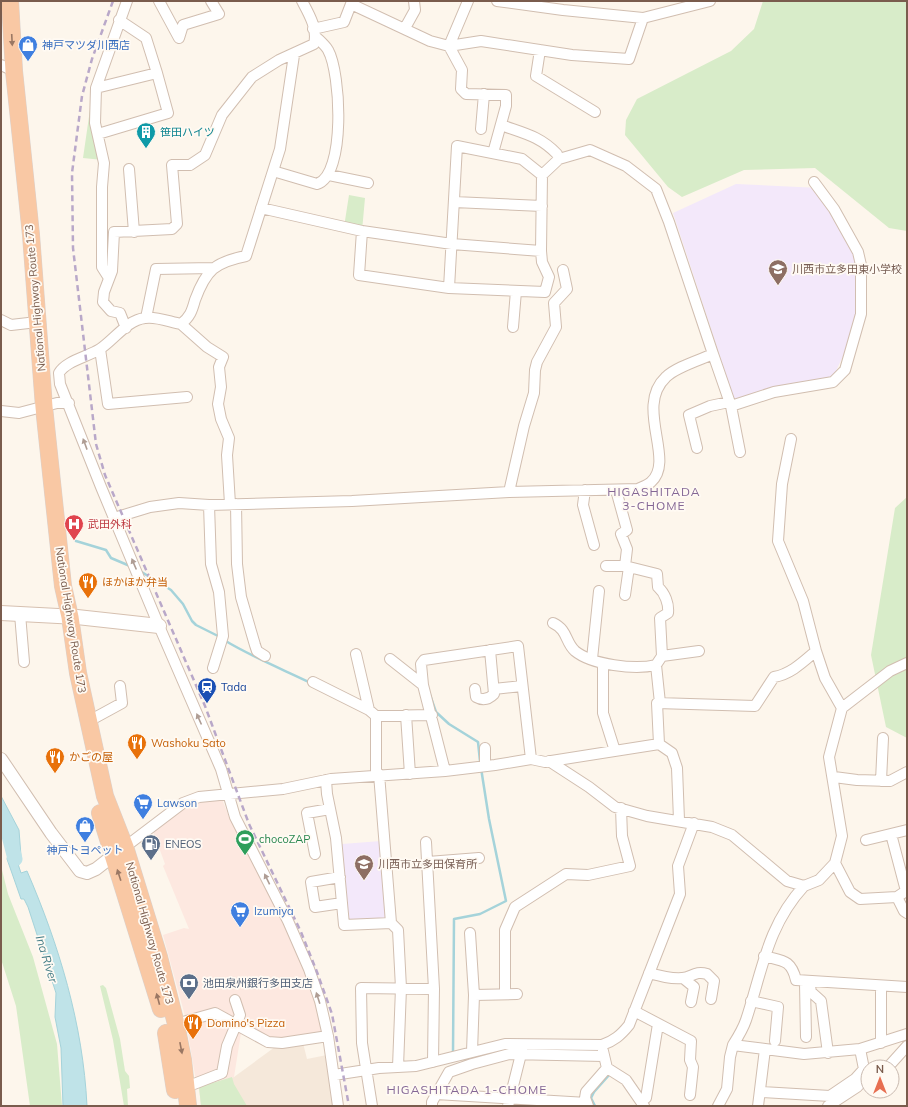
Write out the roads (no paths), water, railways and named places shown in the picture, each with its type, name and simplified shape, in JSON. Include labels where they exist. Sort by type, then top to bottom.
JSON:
[{"type":"highway","name":"National Highway Route 173","points":[[6,68],[10,1]]},
{"type":"highway","name":"National Highway Route 173","points":[[1,47],[6,68],[41,408],[77,724],[119,852],[157,950],[176,1024],[183,1060],[188,1106]]},
{"type":"highway","name":"National Highway Route 173","points":[[64,616],[89,721],[104,796],[147,961],[163,1016],[172,1064],[176,1106]]},
{"type":"main road","points":[[1,613],[64,616],[159,626]]},
{"type":"street","points":[[109,278],[102,267],[102,187],[104,163],[95,123],[96,88],[127,1]]},
{"type":"street","points":[[159,1],[179,38],[183,25],[219,14],[211,1]]},
{"type":"street","points":[[273,171],[317,184],[329,176],[339,133],[339,118],[332,61],[328,50],[315,33],[302,1]]},
{"type":"street","points":[[405,28],[415,10],[414,1]]},
{"type":"street","points":[[449,46],[468,1]]},
{"type":"street","points":[[497,1],[563,10],[643,18],[710,1]]},
{"type":"street","points":[[315,33],[344,22],[351,2],[430,41],[449,46],[481,41],[572,56],[629,59],[643,18]]},
{"type":"street","points":[[98,134],[168,113],[146,38],[119,20]]},
{"type":"street","points":[[126,328],[120,313],[111,310],[103,302],[104,292],[112,271],[114,232],[172,229],[177,224],[172,165],[190,165],[205,155],[222,115],[252,77],[279,60],[314,44],[315,33]]},
{"type":"street","points":[[449,46],[462,70],[461,89],[466,94],[506,95],[506,106],[493,153]]},
{"type":"street","points":[[540,50],[536,76],[595,112]]},
{"type":"street","points":[[146,318],[156,269],[213,268],[234,258],[246,256],[280,149],[294,54]]},
{"type":"street","points":[[96,88],[157,73]]},
{"type":"street","points":[[481,129],[484,94]]},
{"type":"street","points":[[501,125],[540,139],[547,143],[557,154]]},
{"type":"street","points":[[449,288],[457,146],[522,158],[542,175]]},
{"type":"street","points":[[362,231],[359,276],[449,288],[545,292],[549,277],[542,262],[541,251],[542,175],[559,158],[590,150],[626,166],[656,189],[670,222],[730,404],[740,452]]},
{"type":"street","points":[[129,169],[134,232]]},
{"type":"street","points":[[329,176],[368,183]]},
{"type":"street","points":[[697,448],[689,415],[710,406],[730,404],[774,392],[833,382],[845,370],[861,314],[861,265],[858,252],[834,209],[814,182]]},
{"type":"street","points":[[454,202],[542,206]]},
{"type":"street","points":[[261,208],[362,231],[452,244],[541,251]]},
{"type":"street","points":[[181,324],[190,318],[196,298],[213,268]]},
{"type":"street","points":[[509,492],[524,426],[534,393],[535,370],[537,362],[556,327],[554,303],[567,289],[563,270]]},
{"type":"street","points":[[513,327],[516,291]]},
{"type":"street","points":[[265,656],[257,651],[255,645],[242,597],[237,564],[233,504],[227,455],[229,438],[221,419],[218,404],[221,387],[219,367],[223,357],[208,347],[181,324],[146,318],[137,320],[100,349],[79,360],[63,366],[58,373],[60,384],[69,403],[114,518],[215,756],[230,794],[235,817],[299,946],[320,1001],[328,1036],[338,1106]]},
{"type":"street","points":[[1,320],[11,324],[33,323]]},
{"type":"street","points":[[100,349],[108,404],[187,397]]},
{"type":"street","points":[[114,518],[150,507],[179,503],[208,505],[352,501],[509,492],[638,489],[651,483],[658,474],[660,463],[652,408],[655,393],[666,377],[713,354]]},
{"type":"street","points":[[1,411],[19,413],[57,403],[69,403]]},
{"type":"street","points":[[791,439],[782,484],[778,541],[803,601],[825,678],[842,708]]},
{"type":"street","points":[[585,490],[583,505],[594,545]]},
{"type":"street","points":[[616,490],[627,530],[621,534],[627,550],[625,595]]},
{"type":"street","points":[[208,505],[211,564],[219,592],[223,636],[217,664]]},
{"type":"street","points":[[553,623],[559,626],[566,634],[575,651],[603,664],[647,668],[656,665],[662,656],[660,618],[668,613],[669,608],[663,591],[658,587],[657,574],[627,567],[606,566]]},
{"type":"street","points":[[592,659],[599,591]]},
{"type":"street","points":[[20,614],[24,662]]},
{"type":"street","points":[[445,771],[432,715],[423,685],[421,664],[424,660],[518,646],[530,759]]},
{"type":"street","points":[[475,690],[476,697],[481,700],[489,698],[494,694],[490,650]]},
{"type":"street","points":[[659,744],[657,703],[755,706],[774,677],[784,675],[803,662],[816,650]]},
{"type":"street","points":[[662,656],[699,651]]},
{"type":"street","points":[[356,654],[372,713],[391,923],[398,930],[401,988],[398,1067]]},
{"type":"street","points":[[390,659],[423,685]]},
{"type":"street","points":[[718,1106],[727,1088],[730,1057],[733,1045],[746,1021],[764,956],[777,924],[794,896],[804,886],[819,880],[836,863],[842,836],[836,804],[834,777],[829,757],[842,708],[890,671],[907,663]]},
{"type":"street","points":[[603,664],[603,713],[615,751]]},
{"type":"street","points":[[656,665],[660,703]]},
{"type":"street","points":[[313,682],[372,713],[432,715]]},
{"type":"street","points":[[89,721],[122,704],[120,686]]},
{"type":"street","points":[[494,689],[522,686]]},
{"type":"street","points":[[406,715],[410,774]]},
{"type":"street","points":[[881,781],[883,738]]},
{"type":"street","points":[[1,759],[51,833],[80,870],[87,873],[119,852],[183,803],[199,797],[283,789],[326,780],[378,774],[410,774],[445,771],[530,759],[549,761],[659,744],[672,752],[677,768],[679,820]]},
{"type":"street","points":[[484,766],[485,748]]},
{"type":"street","points":[[549,761],[589,787],[615,807],[647,816],[679,820],[712,827],[732,835],[787,881],[804,886]]},
{"type":"street","points":[[834,777],[890,781],[907,772]]},
{"type":"street","points":[[326,780],[327,794],[336,838],[344,926],[391,923]]},
{"type":"street","points":[[505,994],[505,930],[515,907],[566,874],[588,875],[630,866],[622,836],[621,808]]},
{"type":"street","points":[[315,854],[307,813],[330,809]]},
{"type":"street","points":[[334,1075],[366,1069],[416,1066],[505,1044],[602,1045],[611,1042],[629,1025],[680,894],[678,866],[694,823]]},
{"type":"street","points":[[866,840],[907,830]]},
{"type":"street","points":[[836,863],[850,892],[860,899],[897,897],[906,891],[891,834]]},
{"type":"street","points":[[426,842],[434,990],[433,1062]]},
{"type":"street","points":[[428,862],[479,858]]},
{"type":"street","points":[[340,877],[311,882],[315,907],[342,903]]},
{"type":"street","points":[[897,897],[904,911],[907,913]]},
{"type":"street","points":[[470,932],[474,995],[472,1052]]},
{"type":"street","points":[[764,956],[788,962],[793,967],[796,980],[851,982],[881,987],[907,988]]},
{"type":"street","points":[[649,973],[662,977],[683,978],[691,974],[706,974],[714,981],[711,999]]},
{"type":"street","points":[[683,978],[694,987],[691,1002]]},
{"type":"street","points":[[806,1037],[807,981]]},
{"type":"street","points":[[807,981],[811,992],[821,1001],[828,1053]]},
{"type":"street","points":[[881,987],[881,1043]]},
{"type":"street","points":[[372,1106],[362,1043],[361,988],[434,990]]},
{"type":"street","points":[[474,995],[517,994]]},
{"type":"street","points":[[194,1084],[222,1073],[227,1046],[240,1015],[235,1000]]},
{"type":"street","points":[[751,1001],[778,1007],[775,1041]]},
{"type":"street","points":[[634,1011],[691,1042],[690,1060],[693,1067],[690,1095]]},
{"type":"street","points":[[176,1024],[215,1014],[268,1042],[282,1043],[328,1036]]},
{"type":"street","points":[[645,1102],[658,1024]]},
{"type":"street","points":[[733,1045],[804,1054],[828,1053],[860,1049],[907,1034]]},
{"type":"street","points":[[509,1102],[523,1044]]},
{"type":"street","points":[[602,1045],[607,1068],[626,1080],[645,1102]]},
{"type":"street","points":[[895,1059],[907,1046]]},
{"type":"street","points":[[758,1106],[762,1092],[765,1049]]},
{"type":"street","points":[[762,1092],[830,1096],[855,1079],[864,1069],[860,1049]]},
{"type":"street","points":[[432,1106],[432,1102],[436,1094],[449,1072],[472,1064],[508,1054],[521,1056],[604,1056]]},
{"type":"street","points":[[436,1094],[509,1102],[587,1104],[585,1098],[586,1092],[607,1068]]},
{"type":"street","points":[[828,1106],[860,1084]]},
{"type":"water","points":[[1,796],[19,830],[21,856],[16,858],[21,873],[27,871],[39,899],[68,986],[75,1015],[85,1075],[87,1106],[63,1106],[61,1048],[55,1017],[56,993],[28,907],[24,899],[21,899],[7,859],[12,834],[1,819]]},
{"type":"waterway","points":[[76,541],[106,550],[111,558],[130,566]]},
{"type":"waterway","points":[[140,571],[171,590],[183,604],[192,621],[196,625],[220,637]]},
{"type":"waterway","points":[[224,640],[311,683]]},
{"type":"waterway","points":[[430,695],[436,712],[449,724],[478,742],[480,761]]},
{"type":"waterway","points":[[453,1053],[454,919],[480,914],[506,901],[489,819],[481,768]]},
{"type":"waterway","name":"Ina River","points":[[1,817],[7,828],[15,859]]},
{"type":"waterway","name":"Ina River","points":[[1,828],[7,828]]},
{"type":"waterway","points":[[595,1106],[591,1098],[594,1092],[610,1074]]},
{"type":"railway","points":[[113,1],[92,59],[82,96],[72,173],[73,248],[96,444],[105,475],[205,706],[249,824],[301,932],[317,972],[332,1014],[349,1106]]},
{"type":"place","name":"神戸マツダ川西店","points":[[28,62]]},
{"type":"place","name":"笹田ハイツ","points":[[146,149]]},
{"type":"place","name":"川西市立多田東小学校","points":[[778,286]]},
{"type":"place","name":"武田外科","points":[[74,541]]},
{"type":"place","name":"ほかほか弁当","points":[[88,599]]},
{"type":"place","name":"Tada","points":[[207,704]]},
{"type":"place","name":"Washoku Sato","points":[[137,760]]},
{"type":"place","name":"かごの屋","points":[[55,774]]},
{"type":"place","name":"Lawson","points":[[143,820]]},
{"type":"place","name":"神戸トヨペット","points":[[85,843]]},
{"type":"place","name":"chocoZAP","points":[[245,856]]},
{"type":"place","name":"ENEOS","points":[[151,861]]},
{"type":"place","name":"川西市立多田保育所","points":[[364,881]]},
{"type":"place","name":"Izumiya","points":[[240,928]]},
{"type":"place","name":"池田泉州銀行多田支店","points":[[189,1000]]},
{"type":"place","name":"Domino's Pizza","points":[[193,1040]]},
{"type":"district","name":"HIGASHITADA 3-CHOME","points":[[654,498]]},
{"type":"district","name":"HIGASHITADA 1-CHOME","points":[[467,1089]]}]
